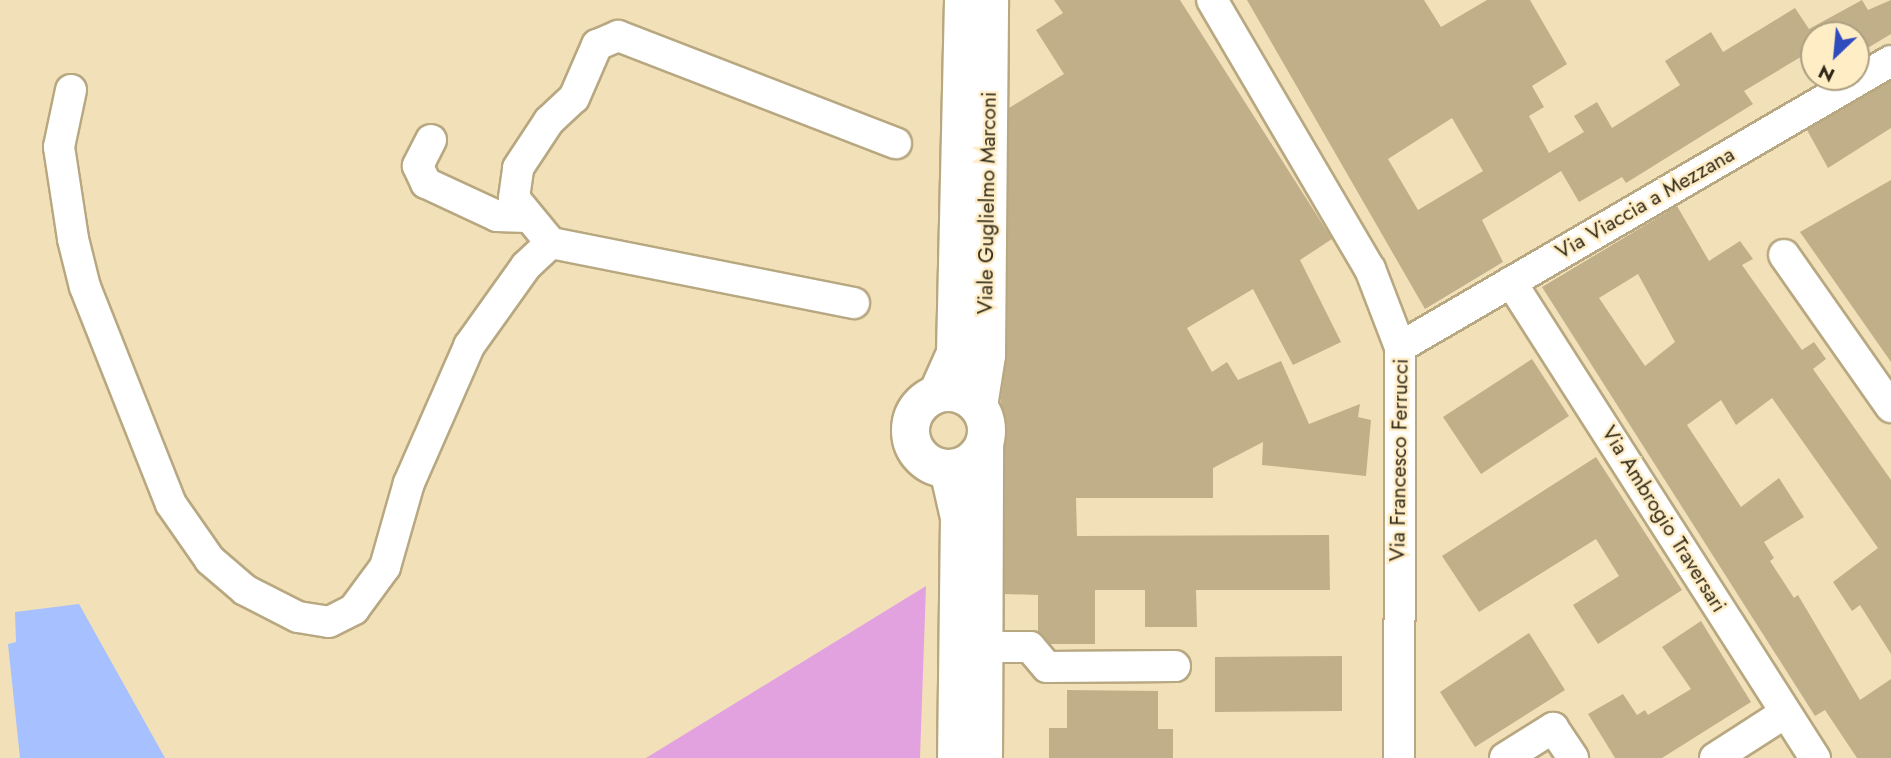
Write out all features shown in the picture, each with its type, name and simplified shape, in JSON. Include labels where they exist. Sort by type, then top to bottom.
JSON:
[{"type":"main road","name":"Viale Guglielmo Marconi","points":[[948,469],[917,454],[909,432],[918,405],[937,393],[955,353],[963,0]]},
{"type":"main road","name":"Viale Guglielmo Marconi","points":[[983,758],[984,444],[978,406],[986,355],[989,0]]},
{"type":"main road","points":[[937,393],[956,392],[978,406]]},
{"type":"main road","points":[[956,758],[960,517],[948,469],[974,458],[984,444]]},
{"type":"street","name":"Via Francesco Ferrucci","points":[[1212,0],[1370,269],[1400,348],[1399,758]]},
{"type":"street","points":[[854,303],[551,243],[514,198],[518,168],[549,121],[574,98],[597,45],[618,36],[896,144]]},
{"type":"street","name":"Via Viaccia a Mezzana","points":[[1400,348],[1891,61]]},
{"type":"street","points":[[71,90],[59,147],[73,239],[85,287],[171,504],[210,559],[245,590],[298,617],[329,622],[354,610],[385,567],[410,483],[469,346],[526,265],[551,243]]},
{"type":"street","points":[[431,140],[418,166],[426,183],[497,216],[527,217]]},
{"type":"street","points":[[1784,255],[1891,407]]},
{"type":"street","name":"Via Ambrogio Traversari","points":[[1511,282],[1815,758]]},
{"type":"street","points":[[985,648],[1030,647],[1047,667],[1175,666]]},
{"type":"street","points":[[1715,758],[1785,713]]},
{"type":"street","points":[[1505,758],[1553,728],[1573,758]]},
{"type":"shaded area","points":[[926,586],[920,758],[646,758]]},
{"type":"water","points":[[79,604],[165,758],[20,758],[8,644],[16,642],[15,612]]},
{"type":"building","points":[[1054,0],[1180,0],[1332,239],[1300,260],[1341,342],[1293,365],[1253,289],[1187,328],[1212,372],[1227,362],[1238,380],[1281,361],[1309,424],[1360,404],[1358,417],[1371,420],[1366,476],[1262,465],[1263,442],[1213,468],[1213,498],[1076,498],[1077,536],[1329,535],[1330,590],[1196,590],[1197,627],[1145,627],[1145,590],[1095,590],[1095,644],[1050,644],[1038,631],[1038,595],[1005,594],[1001,397],[1007,355],[1009,108],[1064,74],[1036,30],[1063,13]]},
{"type":"building","points":[[1247,0],[1424,0],[1441,27],[1487,0],[1530,0],[1567,64],[1532,86],[1544,107],[1529,116],[1549,153],[1584,132],[1574,116],[1597,102],[1612,128],[1680,85],[1665,61],[1711,32],[1723,52],[1795,8],[1804,21],[1800,21],[1800,57],[1744,91],[1753,104],[1626,183],[1622,177],[1579,202],[1561,171],[1482,220],[1503,262],[1425,309]],"holes":[[[1452,118],[1483,171],[1418,210],[1388,159]]]},
{"type":"building","points":[[1862,0],[1868,10],[1891,0],[1891,34],[1870,47],[1870,21],[1824,21]]},
{"type":"building","points":[[1891,81],[1891,128],[1828,168],[1807,130]]},
{"type":"building","points":[[1891,180],[1891,362],[1800,232]]},
{"type":"building","points":[[1677,206],[1709,261],[1740,241],[1753,259],[1742,265],[1802,350],[1814,342],[1826,359],[1813,369],[1891,480],[1891,654],[1860,605],[1852,611],[1833,582],[1878,548],[1772,398],[1736,425],[1721,400],[1687,425],[1741,507],[1779,478],[1804,517],[1764,542],[1774,558],[1770,561],[1794,598],[1798,595],[1860,700],[1891,679],[1891,758],[1857,758],[1825,710],[1815,716],[1542,287]],"holes":[[[1638,274],[1675,342],[1645,366],[1599,298]]]},
{"type":"building","points":[[1532,359],[1569,416],[1481,474],[1443,417]]},
{"type":"building","points":[[1596,457],[1682,590],[1598,644],[1573,605],[1619,576],[1596,539],[1479,612],[1442,556]]},
{"type":"building","points":[[1701,621],[1751,702],[1662,758],[1615,758],[1588,714],[1623,694],[1637,715],[1645,710],[1648,715],[1691,689],[1662,647]]},
{"type":"building","points":[[1529,633],[1565,690],[1475,747],[1440,692]]},
{"type":"building","points":[[1342,656],[1342,711],[1215,712],[1215,657]]},
{"type":"building","points":[[1067,690],[1158,691],[1158,729],[1173,729],[1173,758],[1049,758],[1049,728],[1067,728]]}]
